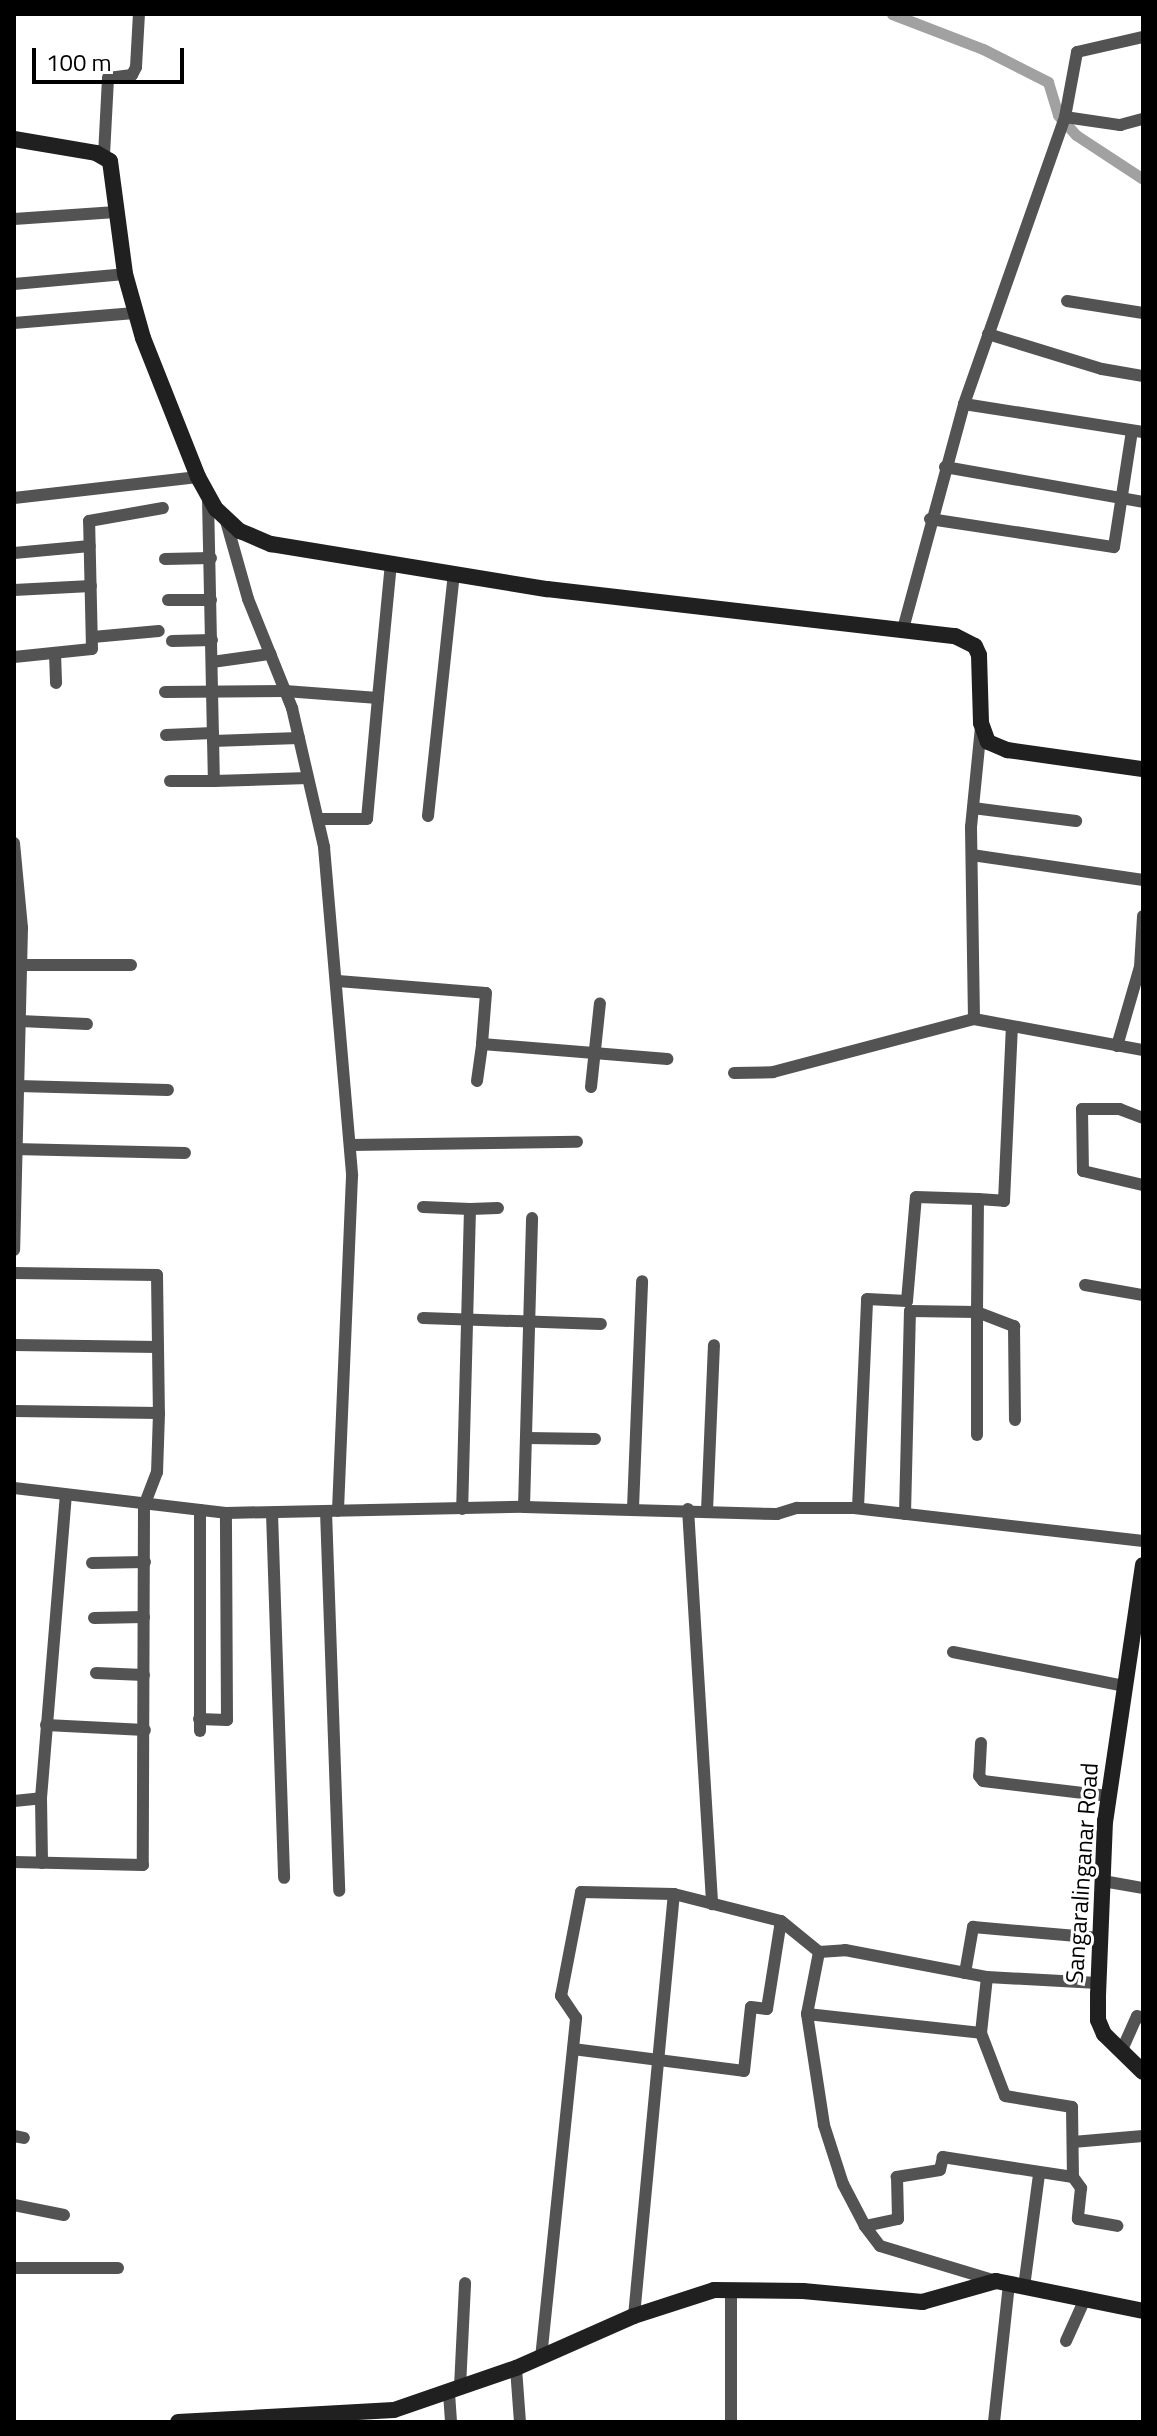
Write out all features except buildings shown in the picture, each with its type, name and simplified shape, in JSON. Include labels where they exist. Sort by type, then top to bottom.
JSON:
[{"type":"main road","points":[[14,139],[104,155],[113,168],[125,274],[135,313],[198,477],[226,521],[271,544],[454,574],[716,610],[955,636],[975,646],[981,667],[981,723],[988,742],[997,747],[1143,769]]},
{"type":"main road","name":"Sangaralinganar Road","points":[[1143,1565],[1139,1611],[1108,1796],[1098,1983],[1098,2020],[1121,2052],[1143,2072]]},
{"type":"main road","points":[[178,2422],[394,2410],[516,2368],[634,2316],[731,2290],[922,2302],[1010,2284],[1143,2311]]},
{"type":"street","points":[[104,155],[108,78],[132,75],[136,67],[139,14]]},
{"type":"street","points":[[903,629],[930,519],[964,404],[1065,117],[1077,52],[1143,37]]},
{"type":"street","points":[[1065,117],[1120,125],[1143,119]]},
{"type":"street","points":[[14,219],[116,212]]},
{"type":"street","points":[[14,284],[125,274]]},
{"type":"street","points":[[1067,301],[1143,313]]},
{"type":"street","points":[[14,323],[135,313]]},
{"type":"street","points":[[988,334],[1102,369],[1143,376]]},
{"type":"street","points":[[930,519],[1114,547],[1138,432],[964,404]]},
{"type":"street","points":[[945,467],[1143,502]]},
{"type":"street","points":[[14,498],[198,477]]},
{"type":"street","points":[[208,495],[214,781]]},
{"type":"street","points":[[14,657],[92,649],[89,521],[163,508]]},
{"type":"street","points":[[226,521],[299,738],[318,819],[338,981],[350,1145],[332,1511],[339,1891]]},
{"type":"street","points":[[14,553],[90,546]]},
{"type":"street","points":[[165,559],[211,558]]},
{"type":"street","points":[[318,819],[367,819],[391,563]]},
{"type":"street","points":[[428,816],[454,574]]},
{"type":"street","points":[[14,590],[91,586]]},
{"type":"street","points":[[168,600],[211,600]]},
{"type":"street","points":[[93,637],[159,631]]},
{"type":"street","points":[[172,641],[212,640]]},
{"type":"street","points":[[55,653],[56,683]]},
{"type":"street","points":[[212,662],[270,654]]},
{"type":"street","points":[[165,692],[285,691],[378,698]]},
{"type":"street","points":[[974,1019],[973,808],[981,723]]},
{"type":"street","points":[[166,735],[299,738]]},
{"type":"street","points":[[170,781],[308,778]]},
{"type":"street","points":[[973,808],[1076,821]]},
{"type":"street","points":[[14,843],[21,965],[14,1250]]},
{"type":"street","points":[[972,855],[1143,880]]},
{"type":"street","points":[[1117,1046],[1140,967],[1143,916]]},
{"type":"street","points":[[21,965],[131,965]]},
{"type":"street","points":[[338,981],[486,993],[477,1081]]},
{"type":"street","points":[[591,1087],[600,1003]]},
{"type":"street","points":[[734,1073],[773,1072],[974,1019],[1143,1050]]},
{"type":"street","points":[[20,1021],[87,1024]]},
{"type":"street","points":[[905,1514],[908,1306],[916,1197],[1004,1201],[1012,1028]]},
{"type":"street","points":[[482,1044],[667,1059]]},
{"type":"street","points":[[18,1086],[168,1090]]},
{"type":"street","points":[[1143,1118],[1120,1109],[1082,1109],[1083,1171],[1143,1185]]},
{"type":"street","points":[[350,1145],[577,1142]]},
{"type":"street","points":[[15,1149],[185,1153]]},
{"type":"street","points":[[977,1435],[978,1199]]},
{"type":"street","points":[[423,1207],[498,1208]]},
{"type":"street","points":[[462,1509],[470,1209]]},
{"type":"street","points":[[524,1507],[532,1218]]},
{"type":"street","points":[[14,1273],[157,1275],[159,1413],[157,1472],[144,1506],[143,1865],[14,1862]]},
{"type":"street","points":[[633,1508],[642,1281]]},
{"type":"street","points":[[1085,1285],[1143,1295]]},
{"type":"street","points":[[858,1508],[867,1299],[977,1312],[1014,1326],[1015,1420]]},
{"type":"street","points":[[423,1318],[601,1324]]},
{"type":"street","points":[[14,1345],[158,1347]]},
{"type":"street","points":[[707,1511],[714,1345]]},
{"type":"street","points":[[14,1411],[159,1413]]},
{"type":"street","points":[[527,1438],[595,1439]]},
{"type":"street","points":[[14,1488],[144,1506],[226,1513],[524,1507],[688,1509],[777,1514],[797,1508],[858,1508],[1143,1541]]},
{"type":"street","points":[[42,1863],[41,1798],[66,1496]]},
{"type":"street","points":[[688,1509],[712,1904]]},
{"type":"street","points":[[200,1510],[200,1725],[227,1720],[226,1513]]},
{"type":"street","points":[[272,1513],[284,1878]]},
{"type":"street","points":[[92,1563],[145,1562]]},
{"type":"street","points":[[94,1618],[144,1617]]},
{"type":"street","points":[[953,1652],[1124,1686]]},
{"type":"street","points":[[96,1673],[144,1675]]},
{"type":"street","points":[[46,1725],[145,1730]]},
{"type":"street","points":[[981,1743],[983,1781],[1108,1796]]},
{"type":"street","points":[[14,1801],[41,1798]]},
{"type":"street","points":[[1103,1881],[1143,1888]]},
{"type":"street","points":[[541,2358],[576,2018],[561,1996],[581,1892],[674,1894],[781,1921],[819,1952],[845,1950],[987,1977],[1098,1983]]},
{"type":"street","points":[[634,2316],[674,1894]]},
{"type":"street","points":[[573,2049],[744,2071],[751,2007],[767,2009],[781,1921]]},
{"type":"street","points":[[965,1973],[973,1927],[1100,1938]]},
{"type":"street","points":[[819,1952],[807,2014],[824,2125],[843,2184],[865,2226],[880,2246],[1010,2284]]},
{"type":"street","points":[[987,1977],[981,2033],[1005,2096],[1072,2107],[1073,2177],[1081,2188],[1078,2219],[1117,2226]]},
{"type":"street","points":[[807,2014],[981,2033]]},
{"type":"street","points":[[1121,2052],[1137,2016],[1143,2018]]},
{"type":"street","points":[[1073,2142],[1143,2136]]},
{"type":"street","points":[[865,2226],[898,2219],[897,2177],[940,2170],[943,2157],[1039,2175],[1073,2177]]},
{"type":"street","points":[[994,2422],[1010,2284],[1039,2175]]},
{"type":"street","points":[[14,2205],[64,2215]]},
{"type":"street","points":[[14,2268],[118,2268]]},
{"type":"street","points":[[451,2422],[465,2283]]},
{"type":"street","points":[[731,2290],[731,2422]]},
{"type":"street","points":[[1066,2341],[1085,2299]]},
{"type":"street","points":[[516,2368],[520,2422]]},
{"type":"waterway","points":[[892,14],[983,49],[1048,82],[1058,115],[1076,135],[1143,179]]}]
